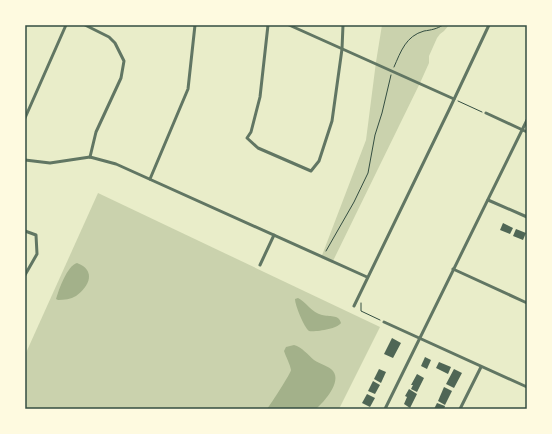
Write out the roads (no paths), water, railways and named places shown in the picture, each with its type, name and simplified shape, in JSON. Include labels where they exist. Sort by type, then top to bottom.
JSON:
[{"type":"street","points":[[25,118],[66,25]]},
{"type":"street","points":[[85,25],[109,37],[124,60],[121,78],[96,132],[90,157]]},
{"type":"street","points":[[150,179],[188,89],[195,25]]},
{"type":"street","points":[[268,25],[260,97],[251,132],[247,138],[258,148],[311,171],[319,161],[332,121],[342,48],[343,25]]},
{"type":"street","points":[[289,25],[454,99]]},
{"type":"street","points":[[354,306],[488,25]]},
{"type":"street","points":[[486,114],[527,132]]},
{"type":"street","points":[[385,409],[527,120]]},
{"type":"street","points":[[25,160],[50,163],[90,157],[116,164],[368,277]]},
{"type":"street","points":[[488,200],[527,217]]},
{"type":"street","points":[[25,230],[36,235],[37,254],[25,275]]},
{"type":"street","points":[[260,265],[274,235]]},
{"type":"street","points":[[453,269],[527,303]]},
{"type":"street","points":[[384,322],[527,388]]},
{"type":"street","points":[[460,409],[481,367]]}]
